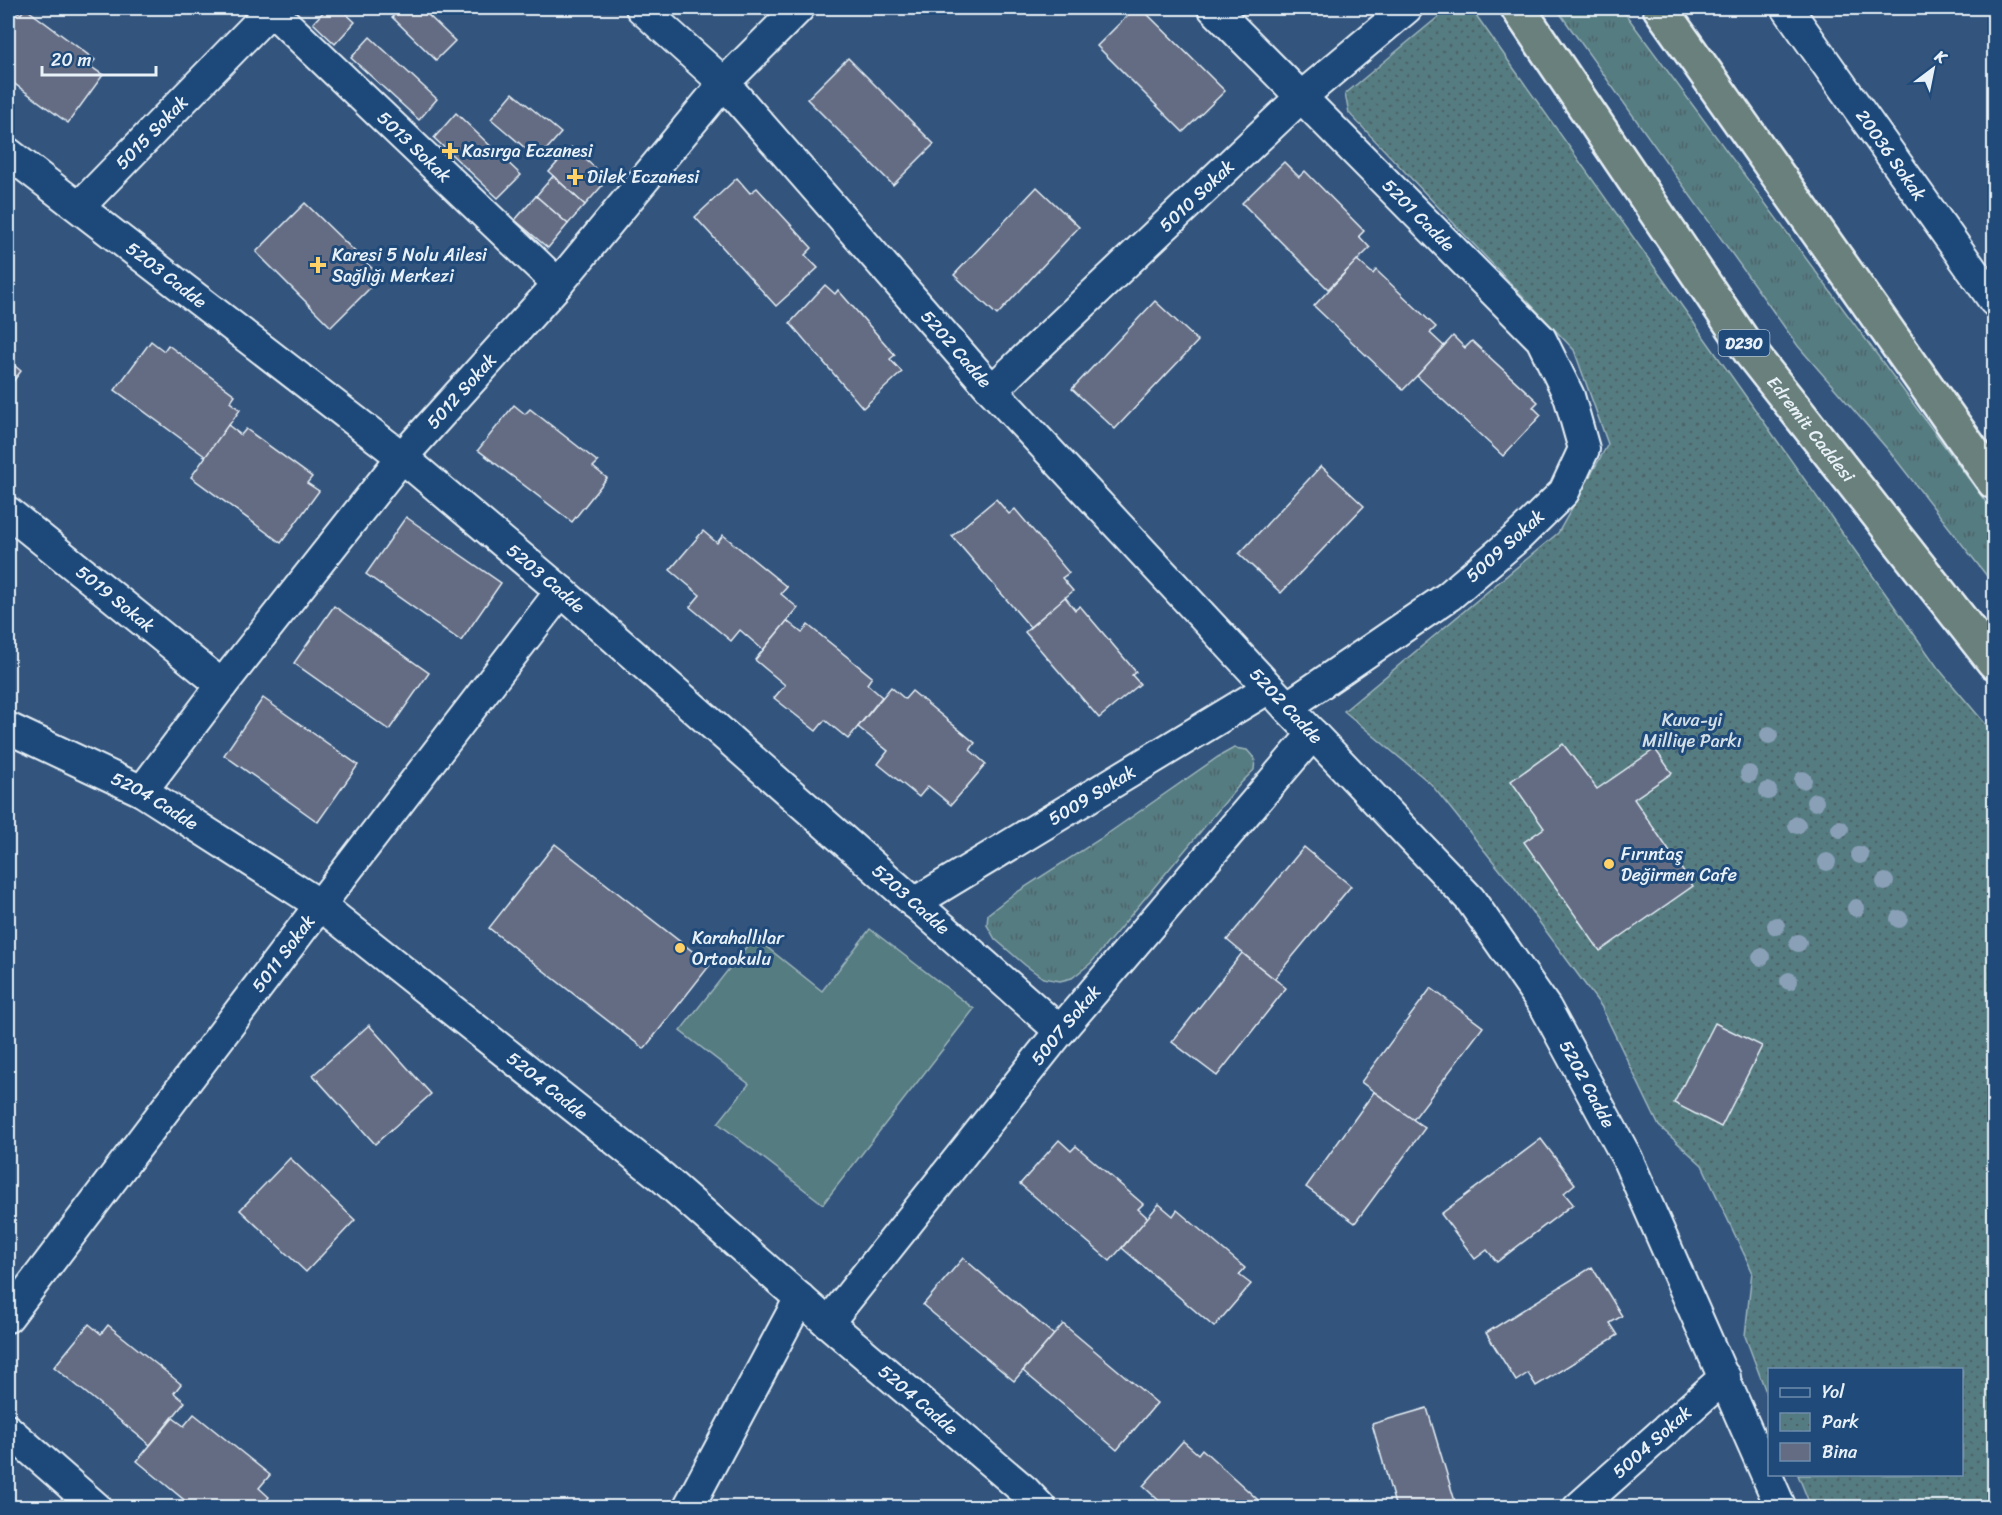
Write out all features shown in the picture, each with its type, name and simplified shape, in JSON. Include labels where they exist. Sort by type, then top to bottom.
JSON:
[{"type":"highway","name":"Edremit Caddesi","points":[[1518,8],[1751,353],[1995,662]]},
{"type":"highway","points":[[1660,8],[1995,482]]},
{"type":"street","name":"5015 Sokak","points":[[79,207],[272,8]]},
{"type":"street","name":"5013 Sokak","points":[[272,8],[558,284]]},
{"type":"street","name":"5202 Cadde","points":[[641,8],[723,83],[992,390],[1278,698],[1470,899],[1546,1008],[1627,1158],[1781,1508]]},
{"type":"street","name":"5012 Sokak","points":[[142,791],[222,685],[402,457],[558,284],[723,83],[799,8]]},
{"type":"street","name":"5201 Cadde","points":[[1213,8],[1541,339],[1569,396],[1584,449]]},
{"type":"street","name":"5010 Sokak","points":[[992,390],[1301,97],[1407,8]]},
{"type":"street","name":"20036 Sokak","points":[[1787,8],[1995,301]]},
{"type":"street","name":"5203 Cadde","points":[[8,153],[402,457],[561,591],[1060,1031]]},
{"type":"street","name":"5009 Sokak","points":[[914,903],[1278,698],[1449,596],[1518,537],[1564,492],[1584,449]]},
{"type":"street","name":"5019 Sokak","points":[[8,512],[222,685]]},
{"type":"street","name":"5011 Sokak","points":[[8,1317],[561,591]]},
{"type":"street","name":"5204 Cadde","points":[[8,728],[142,791],[320,905],[662,1177],[828,1323],[1025,1491],[1041,1508]]},
{"type":"street","name":"5007 Sokak","points":[[828,1323],[1060,1031],[1313,734]]},
{"type":"street","points":[[688,1508],[800,1298]]},
{"type":"street","name":"5004 Sokak","points":[[1578,1508],[1725,1377]]},
{"type":"street","points":[[8,1430],[97,1508]]},
{"type":"green space","name":"Kuva-yi Milliye Parkı","points":[[1449,8],[1471,8],[1938,668],[1994,734],[1994,1507],[1811,1507],[1798,1476],[1963,1476],[1963,1368],[1768,1368],[1768,1397],[1745,1336],[1752,1271],[1702,1165],[1659,1126],[1601,1006],[1512,885],[1431,784],[1344,711],[1558,533],[1608,444],[1574,350],[1349,113],[1345,94]]},
{"type":"green space","points":[[1556,8],[1621,8],[1994,513],[1994,585],[1890,452],[1798,346]]},
{"type":"green space","points":[[1234,748],[1247,750],[1255,759],[1254,770],[1091,963],[1072,978],[1060,981],[1043,978],[995,939],[987,925],[988,914],[1011,896]]},
{"type":"green space","points":[[870,929],[974,1009],[823,1204],[718,1123],[749,1084],[680,1031],[754,937],[822,991]]},
{"type":"building","points":[[8,8],[21,14],[25,8],[95,60],[90,66],[103,75],[68,123],[8,79]]},
{"type":"building","points":[[327,8],[340,8],[355,22],[335,44],[313,23]]},
{"type":"building","points":[[402,8],[421,8],[455,41],[436,60],[392,17]]},
{"type":"building","points":[[1135,8],[1141,8],[1225,91],[1183,132],[1097,46]]},
{"type":"building","points":[[370,37],[437,99],[419,120],[351,58]]},
{"type":"building","points":[[848,58],[934,144],[893,185],[807,99]]},
{"type":"building","points":[[513,93],[561,133],[538,159],[491,119]]},
{"type":"building","points":[[456,113],[521,175],[498,198],[434,138]]},
{"type":"building","points":[[571,147],[608,179],[585,205],[549,172]]},
{"type":"building","points":[[1284,162],[1299,177],[1305,171],[1364,231],[1359,236],[1370,248],[1328,289],[1242,203]]},
{"type":"building","points":[[553,176],[585,205],[568,224],[536,196]]},
{"type":"building","points":[[737,178],[750,193],[757,188],[812,248],[805,255],[818,268],[776,306],[695,217]]},
{"type":"building","points":[[1037,187],[1079,227],[997,315],[954,275]]},
{"type":"building","points":[[536,196],[568,224],[548,248],[515,220]]},
{"type":"building","name":"Karesi 5 Nolu Ailesi Sağlığı Merkezi","points":[[305,203],[381,277],[331,327],[256,252]]},
{"type":"building","points":[[1357,260],[1373,274],[1376,270],[1436,327],[1430,333],[1445,347],[1403,390],[1314,306]]},
{"type":"building","points":[[825,285],[835,294],[838,290],[895,355],[890,359],[902,372],[863,408],[790,323]]},
{"type":"building","points":[[1155,301],[1198,341],[1115,429],[1072,389]]},
{"type":"building","points":[[1453,336],[1465,348],[1472,341],[1538,402],[1533,407],[1541,415],[1503,456],[1417,376]]},
{"type":"building","points":[[151,341],[164,351],[168,345],[235,395],[230,402],[240,410],[206,457],[115,390]]},
{"type":"building","points":[[8,349],[13,353],[8,360]]},
{"type":"building","points":[[8,360],[21,371],[8,388]]},
{"type":"building","points":[[514,405],[525,414],[530,409],[598,462],[593,467],[607,478],[572,522],[478,450]]},
{"type":"building","points":[[228,425],[241,435],[246,429],[312,477],[307,483],[319,491],[281,543],[191,477]]},
{"type":"building","points":[[1321,466],[1364,506],[1281,593],[1239,554]]},
{"type":"building","points":[[996,499],[1009,514],[1015,509],[1069,573],[1062,578],[1073,591],[1030,627],[952,536]]},
{"type":"building","points":[[406,517],[501,583],[461,641],[366,574]]},
{"type":"building","points":[[703,531],[717,543],[723,535],[787,587],[781,594],[798,608],[763,650],[740,630],[731,641],[690,607],[700,595],[670,570]]},
{"type":"building","points":[[1065,597],[1075,610],[1080,606],[1136,672],[1132,675],[1140,684],[1099,718],[1025,632]]},
{"type":"building","points":[[334,606],[429,673],[389,730],[294,663]]},
{"type":"building","points":[[787,621],[802,633],[808,625],[872,677],[867,684],[882,697],[848,739],[825,720],[816,731],[774,698],[785,685],[755,660]]},
{"type":"building","points":[[891,687],[905,699],[912,691],[975,743],[970,750],[986,764],[951,805],[928,786],[919,797],[878,764],[888,751],[858,727]]},
{"type":"building","points":[[263,698],[358,765],[318,822],[224,755]]},
{"type":"building","name":"Fırıntaş Değirmen Cafe","points":[[1563,744],[1597,789],[1655,749],[1672,773],[1634,799],[1693,886],[1600,951],[1524,842],[1544,828],[1511,781]]},
{"type":"building","points":[[555,844],[710,965],[644,1049],[489,928]]},
{"type":"building","points":[[1304,847],[1351,886],[1274,979],[1227,940]]},
{"type":"building","points":[[1242,953],[1286,988],[1217,1076],[1172,1042]]},
{"type":"building","points":[[1431,988],[1483,1027],[1413,1120],[1361,1082]]},
{"type":"building","points":[[1715,1023],[1762,1046],[1721,1127],[1674,1103]]},
{"type":"building","points":[[369,1025],[431,1094],[375,1144],[313,1075]]},
{"type":"building","points":[[1374,1092],[1425,1128],[1355,1223],[1306,1187]]},
{"type":"building","points":[[1541,1139],[1575,1184],[1564,1193],[1573,1204],[1497,1262],[1487,1250],[1475,1259],[1441,1214]]},
{"type":"building","points":[[1059,1140],[1071,1151],[1076,1146],[1143,1204],[1138,1209],[1148,1218],[1110,1261],[1020,1184]]},
{"type":"building","points":[[290,1158],[355,1220],[306,1272],[240,1210]]},
{"type":"building","points":[[1159,1204],[1173,1216],[1177,1210],[1245,1268],[1239,1275],[1251,1284],[1214,1327],[1122,1248]]},
{"type":"building","points":[[963,1258],[1054,1335],[1014,1381],[923,1305]]},
{"type":"building","points":[[1592,1267],[1622,1316],[1610,1323],[1618,1335],[1536,1386],[1528,1373],[1516,1381],[1486,1333]]},
{"type":"building","points":[[89,1324],[101,1334],[108,1325],[181,1384],[174,1393],[185,1402],[150,1445],[54,1367]]},
{"type":"building","points":[[1063,1324],[1157,1403],[1117,1450],[1023,1371]]},
{"type":"building","points":[[1427,1408],[1457,1508],[1396,1508],[1372,1424]]},
{"type":"building","points":[[194,1414],[270,1475],[259,1488],[269,1497],[261,1508],[194,1508],[137,1461],[173,1418],[184,1426]]},
{"type":"building","points":[[1183,1441],[1198,1454],[1202,1449],[1267,1508],[1167,1508],[1143,1486]]},
{"type":"place","name":"Kasırga Eczanesi","points":[[450,151]]},
{"type":"place","name":"Dilek Eczanesi","points":[[575,177]]},
{"type":"place","name":"Karesi 5 Nolu Ailesi Sağlığı Merkezi","points":[[318,265]]},
{"type":"place","name":"Fırıntaş Değirmen Cafe","points":[[1609,864]]},
{"type":"place","name":"Karahallılar Ortaokulu","points":[[680,948]]}]
